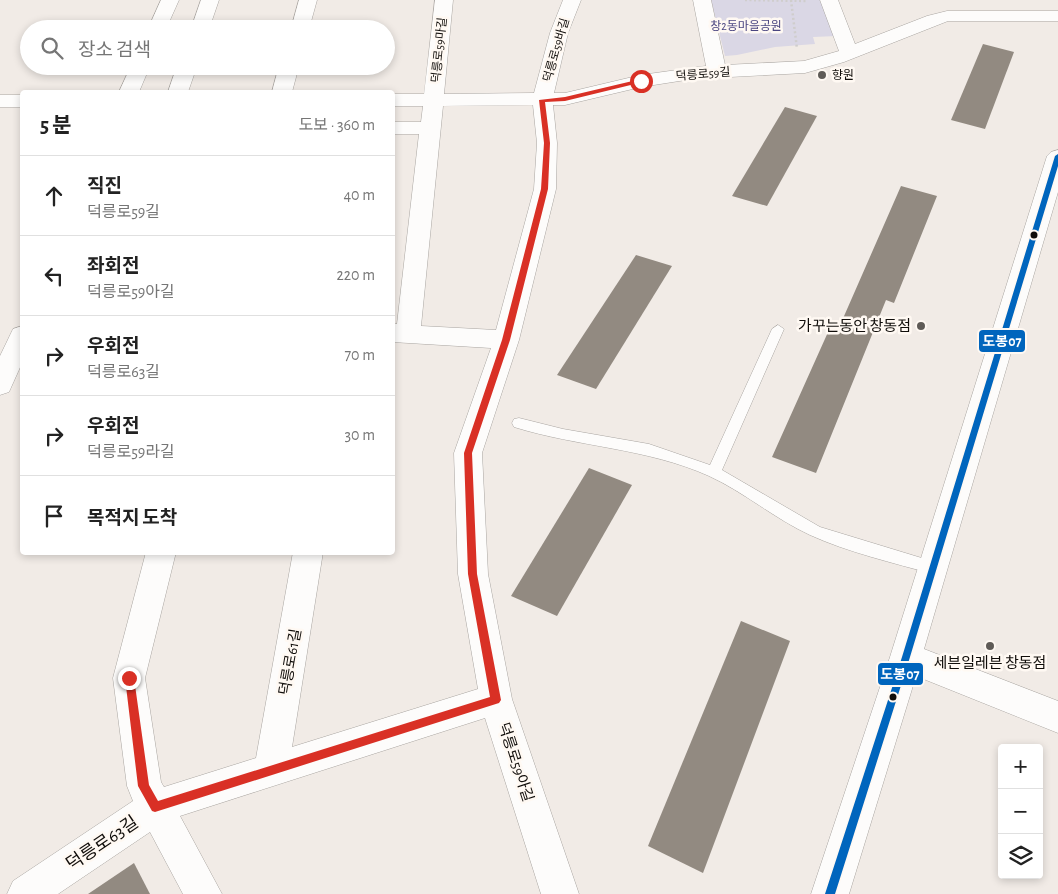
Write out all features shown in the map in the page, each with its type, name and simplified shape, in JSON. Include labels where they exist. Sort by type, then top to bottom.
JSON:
[{"type":"street","points":[[161,20],[170,0]]},
{"type":"street","points":[[203,20],[210,0]]},
{"type":"street","points":[[302,20],[308,0]]},
{"type":"street","name":"덕릉로59마길","points":[[434,100],[444,0]]},
{"type":"street","name":"덕릉로59바길","points":[[542,100],[559,33],[572,0]]},
{"type":"street","points":[[702,0],[718,72]]},
{"type":"street","points":[[829,0],[849,53]]},
{"type":"street","name":"덕릉로59길","points":[[395,100],[565,99],[650,79],[692,73],[805,67],[849,53],[947,16],[960,8],[1058,16]]},
{"type":"street","points":[[130,90],[137,75]]},
{"type":"street","points":[[179,90],[184,75]]},
{"type":"street","points":[[283,90],[287,75]]},
{"type":"street","points":[[0,101],[20,100]]},
{"type":"street","points":[[434,100],[400,333],[506,340]]},
{"type":"street","name":"덕릉로59아길","points":[[542,100],[547,143],[545,189],[506,340],[468,453],[473,574],[496,700],[560,894]]},
{"type":"street","points":[[395,128],[431,128]]},
{"type":"street","points":[[830,894],[933,568],[1049,218],[1058,156]]},
{"type":"street","points":[[0,333],[20,334]]},
{"type":"street","points":[[0,385],[20,339]]},
{"type":"street","points":[[160,555],[129,678],[144,786],[203,894]]},
{"type":"street","name":"덕릉로61길","points":[[271,771],[307,555]]},
{"type":"street","points":[[906,657],[1058,717]]},
{"type":"street","name":"덕릉로63길","points":[[26,894],[155,807],[496,700]]},
{"type":"lane","points":[[714,472],[778,329]]},
{"type":"lane","points":[[519,423],[563,434],[648,449],[714,472],[814,531],[874,552],[933,568]]},
{"type":"path","points":[[745,0],[813,0]]},
{"type":"path","points":[[788,68],[798,58],[791,1]]},
{"type":"green space","name":"창2동마을공원","points":[[711,0],[823,0],[837,36],[813,37],[815,44],[775,47],[725,56]]},
{"type":"building","points":[[983,44],[1014,52],[985,129],[951,120]]},
{"type":"building","points":[[785,107],[817,116],[767,206],[732,196]]},
{"type":"building","points":[[901,186],[937,196],[894,303],[886,300],[816,473],[772,457],[833,321],[841,323]]},
{"type":"building","points":[[636,255],[672,266],[596,389],[557,375]]},
{"type":"building","points":[[589,468],[632,485],[557,616],[511,596]]},
{"type":"building","points":[[741,621],[790,641],[703,873],[648,846]]},
{"type":"building","points":[[134,863],[150,894],[88,894]]},
{"type":"transit line","name":"도봉07","points":[[830,894],[906,657],[1058,156]]},
{"type":"place","name":"향원","points":[[822,75]]},
{"type":"place","name":"가꾸는동안 창동점","points":[[921,326]]},
{"type":"place","name":"세븐일레븐 창동점","points":[[990,646]]},
{"type":"route","points":[[129,678],[144,786],[155,807],[496,700],[473,574],[468,453],[506,340],[545,189],[547,143],[542,100],[565,99],[641,81]]}]
